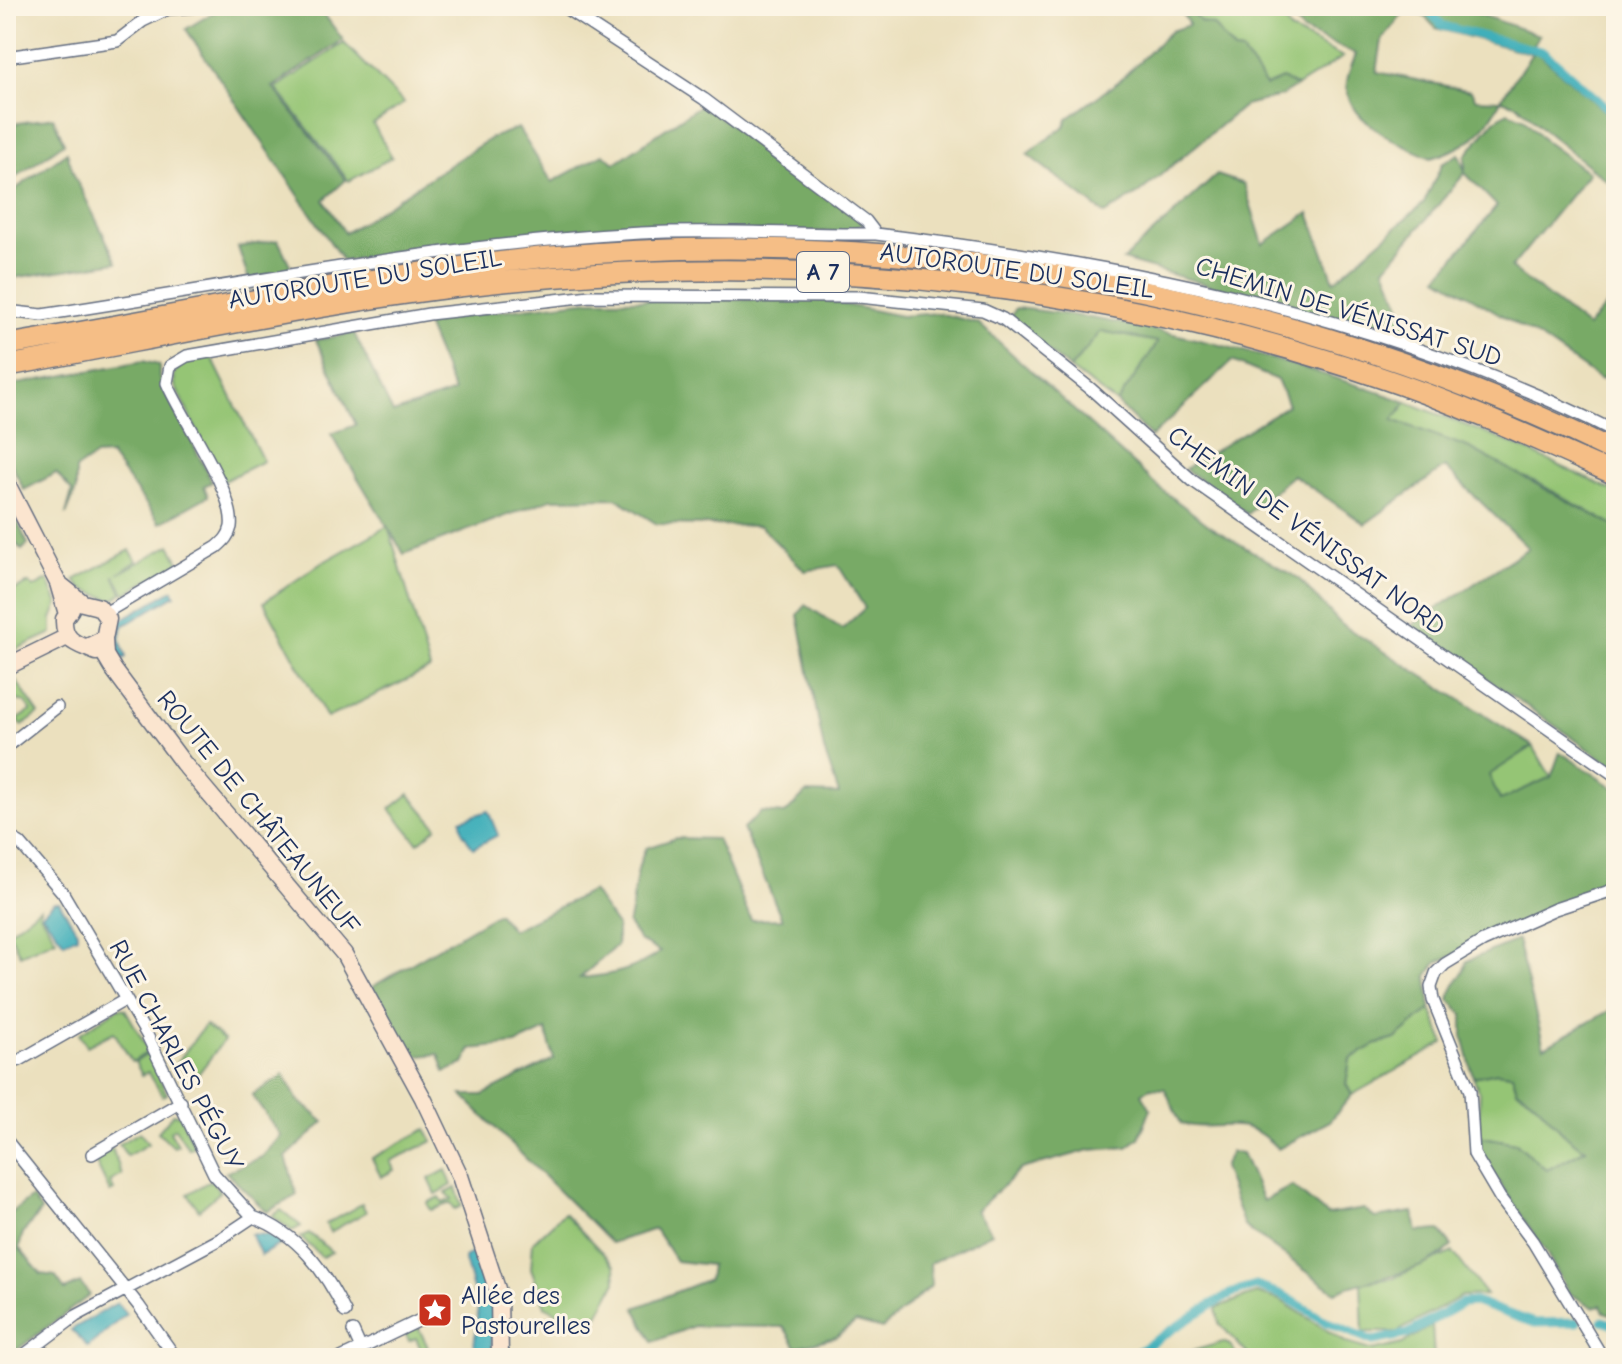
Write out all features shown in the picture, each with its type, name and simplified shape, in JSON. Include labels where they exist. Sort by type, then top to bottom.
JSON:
[{"type":"highway","name":"AUTOROUTE DU SOLEIL","points":[[6,345],[427,272],[546,257],[771,249],[899,256],[1078,280],[1268,322],[1495,398],[1616,452]]},
{"type":"highway","name":"AUTOROUTE DU SOLEIL","points":[[6,366],[311,311],[551,277],[752,269],[853,273],[1067,298],[1262,341],[1434,396],[1616,475]]},
{"type":"main road","points":[[6,482],[58,583],[67,614],[64,625],[67,637],[76,645],[104,647],[108,626],[105,613],[99,607],[83,603],[58,583]]},
{"type":"main road","points":[[67,614],[83,603]]},
{"type":"main road","points":[[6,667],[67,637]]},
{"type":"main road","name":"ROUTE DE CHÂTEAUNEUF","points":[[104,647],[183,763],[338,943],[423,1098],[460,1176],[499,1295],[500,1358]]},
{"type":"street","points":[[6,57],[117,41],[143,21],[168,9],[208,6]]},
{"type":"street","points":[[562,6],[704,99],[866,221],[876,234]]},
{"type":"street","name":"CHEMIN DE VÉNISSAT SUD","points":[[6,311],[42,315],[463,248],[641,233],[771,230],[876,234],[1067,259],[1171,279],[1276,306],[1450,361],[1616,432]]},
{"type":"street","name":"CHEMIN DE VÉNISSAT NORD","points":[[105,613],[217,547],[230,531],[230,511],[223,491],[167,383],[170,366],[187,356],[429,314],[590,296],[787,295],[931,302],[983,310],[1003,319],[1091,389],[1193,481],[1616,776]]},
{"type":"street","points":[[6,747],[57,707]]},
{"type":"street","name":"RUE CHARLES PÉGUY","points":[[6,835],[20,843],[63,893],[181,1102],[219,1182],[253,1217],[264,1221],[317,1262],[345,1312]]},
{"type":"street","points":[[1603,1358],[1583,1321],[1474,1154],[1470,1091],[1433,1000],[1431,987],[1436,973],[1445,964],[1483,941],[1555,909],[1616,889]]},
{"type":"street","points":[[6,1059],[10,1063],[20,1060],[125,1000]]},
{"type":"street","points":[[92,1154],[181,1102]]},
{"type":"street","points":[[6,1140],[176,1358]]},
{"type":"street","points":[[20,1358],[76,1316],[253,1217]]},
{"type":"street","points":[[341,1358],[363,1353],[439,1311]]},
{"type":"street","points":[[353,1331],[363,1353]]},
{"type":"green space","points":[[224,6],[318,6],[343,40],[273,87],[346,180],[324,200],[345,233],[491,138],[518,128],[552,182],[603,154],[615,163],[702,104],[864,222],[848,232],[583,232],[343,261],[186,29]]},
{"type":"green space","points":[[1178,6],[1186,6],[1201,22],[1213,25],[1234,51],[1242,52],[1266,86],[1282,79],[1297,86],[1281,96],[1245,105],[1139,193],[1105,214],[1027,154],[1065,126],[1067,119],[1119,81],[1171,31],[1189,25]]},
{"type":"green space","points":[[1186,6],[1275,6],[1290,30],[1343,57],[1297,86],[1282,79],[1266,86],[1242,52],[1234,51],[1213,26],[1201,22]]},
{"type":"green space","points":[[1281,6],[1456,6],[1539,35],[1530,53],[1436,28],[1424,16],[1406,10],[1382,40],[1377,72],[1471,91],[1476,99],[1500,100],[1533,52],[1541,55],[1616,121],[1616,188],[1518,105],[1501,100],[1488,123],[1473,138],[1444,154],[1431,158],[1393,140],[1368,123],[1351,102],[1347,81],[1356,54],[1303,31]]},
{"type":"green space","points":[[344,43],[404,103],[373,124],[392,157],[349,181],[276,88]]},
{"type":"green space","points":[[1508,112],[1523,118],[1545,141],[1589,173],[1511,268],[1587,327],[1616,295],[1616,367],[1601,380],[1543,340],[1438,277],[1497,206],[1465,173],[1385,268],[1406,319],[1424,348],[1123,260],[1217,175],[1244,184],[1263,244],[1309,213],[1334,281],[1424,203],[1442,164],[1459,154],[1465,172],[1465,156],[1495,120]]},
{"type":"green space","points":[[53,117],[64,143],[6,184],[6,125]]},
{"type":"green space","points":[[67,152],[74,175],[117,262],[6,279],[6,196]]},
{"type":"green space","points":[[278,240],[293,271],[249,280],[238,247]]},
{"type":"green space","points":[[817,299],[901,316],[938,313],[978,323],[1162,490],[1214,529],[1298,578],[1341,624],[1533,746],[1489,775],[1500,800],[1551,777],[1560,752],[1616,789],[1616,884],[1436,963],[1427,976],[1431,1009],[1395,1039],[1375,1045],[1350,1059],[1346,1084],[1352,1095],[1330,1121],[1278,1149],[1254,1130],[1243,1127],[1181,1124],[1165,1089],[1150,1088],[1142,1094],[1151,1109],[1139,1138],[1127,1147],[1090,1150],[1021,1169],[976,1211],[992,1233],[930,1263],[931,1286],[882,1329],[856,1322],[836,1337],[796,1347],[784,1327],[694,1326],[653,1342],[635,1308],[709,1279],[711,1265],[676,1261],[655,1229],[611,1243],[462,1095],[483,1095],[554,1059],[546,1030],[516,1044],[471,1049],[464,1064],[445,1072],[439,1054],[409,1057],[372,987],[498,913],[512,930],[592,891],[617,926],[617,945],[580,978],[613,973],[641,964],[660,952],[640,941],[628,924],[639,866],[646,848],[676,838],[717,839],[751,920],[782,919],[743,829],[761,812],[785,814],[806,793],[839,794],[824,750],[798,615],[806,605],[842,629],[865,608],[838,565],[805,571],[760,526],[657,524],[616,498],[551,499],[404,554],[331,434],[356,425],[316,340],[354,333],[393,413],[454,392],[424,320],[591,300]]},
{"type":"green space","points":[[1016,308],[1116,322],[1214,343],[1311,370],[1407,402],[1393,420],[1470,448],[1616,527],[1616,768],[1411,626],[1528,548],[1445,467],[1365,524],[1293,475],[1247,514],[1185,469],[1288,405],[1277,380],[1232,361],[1151,437],[1117,403],[1158,342],[1101,331],[1070,369],[1009,320]]},
{"type":"green space","points":[[1101,331],[1159,342],[1117,403],[1070,369]]},
{"type":"green space","points":[[211,356],[263,461],[222,482],[175,386],[174,375],[181,364]]},
{"type":"green space","points":[[143,361],[159,365],[159,377],[212,482],[204,486],[208,496],[160,523],[110,455],[95,456],[76,469],[76,490],[66,515],[72,491],[56,473],[24,490],[6,453],[6,386]]},
{"type":"green space","points":[[1407,402],[1513,444],[1616,492],[1616,527],[1538,483],[1392,420]]},
{"type":"green space","points":[[6,498],[28,544],[22,550],[12,540],[6,547]]},
{"type":"green space","points":[[388,526],[430,669],[327,718],[264,602],[320,564]]},
{"type":"green space","points":[[170,545],[179,562],[125,594],[114,575],[122,593],[113,600],[82,589],[74,580],[130,550],[137,561],[118,574]]},
{"type":"green space","points":[[48,580],[58,604],[52,619],[52,633],[6,654],[6,594],[29,583],[33,588]]},
{"type":"green space","points":[[13,676],[39,714],[22,726],[17,720],[31,711],[25,702],[11,699],[6,703],[6,681]]},
{"type":"green space","points":[[1533,746],[1551,777],[1500,801],[1488,775]]},
{"type":"green space","points":[[409,794],[437,827],[418,843],[390,809]]},
{"type":"green space","points":[[40,908],[40,914],[56,939],[20,955],[9,932]]},
{"type":"green space","points":[[1517,940],[1544,1047],[1616,1007],[1616,1316],[1604,1312],[1601,1305],[1593,1307],[1569,1293],[1546,1252],[1478,1151],[1478,1136],[1516,1143],[1547,1170],[1586,1149],[1567,1136],[1536,1103],[1517,1090],[1512,1074],[1497,1072],[1473,1077],[1463,1036],[1463,1014],[1449,1000],[1450,995],[1467,961]]},
{"type":"green space","points":[[119,1008],[125,1009],[149,1051],[132,1062],[114,1032],[87,1046],[79,1034]]},
{"type":"green space","points":[[1431,1009],[1444,1043],[1352,1095],[1346,1084],[1350,1059],[1375,1045],[1395,1039]]},
{"type":"green space","points":[[205,1025],[224,1040],[195,1078],[176,1064]]},
{"type":"green space","points":[[148,1054],[167,1094],[163,1096],[148,1072],[142,1075],[135,1062]]},
{"type":"green space","points":[[1497,1072],[1512,1074],[1517,1090],[1536,1103],[1566,1136],[1586,1149],[1547,1170],[1516,1143],[1478,1136],[1480,1093],[1473,1077]]},
{"type":"green space","points":[[284,1075],[297,1099],[324,1122],[286,1157],[297,1195],[267,1212],[226,1172],[262,1157],[281,1136],[252,1095]]},
{"type":"green space","points":[[173,1114],[180,1115],[194,1146],[189,1149],[175,1128],[170,1131],[178,1145],[174,1147],[158,1132]]},
{"type":"green space","points":[[426,1129],[433,1141],[390,1161],[394,1170],[381,1177],[372,1158]]},
{"type":"green space","points":[[140,1132],[148,1144],[127,1156],[119,1144]]},
{"type":"green space","points":[[112,1148],[122,1175],[110,1182],[114,1190],[110,1192],[95,1161]]},
{"type":"green space","points":[[1231,1152],[1242,1153],[1263,1201],[1292,1186],[1327,1215],[1364,1209],[1375,1218],[1413,1212],[1417,1232],[1439,1230],[1452,1246],[1411,1270],[1335,1292],[1244,1226],[1223,1167]]},
{"type":"green space","points":[[446,1170],[452,1185],[436,1194],[429,1179]]},
{"type":"green space","points":[[211,1180],[220,1192],[199,1210],[188,1194]]},
{"type":"green space","points":[[456,1188],[462,1206],[455,1209],[451,1203],[431,1210],[427,1203],[440,1197],[443,1203],[452,1199],[446,1193]]},
{"type":"green space","points":[[32,1197],[41,1211],[23,1233],[19,1248],[41,1274],[55,1276],[65,1290],[80,1283],[90,1295],[6,1358],[6,1217]]},
{"type":"green space","points":[[362,1204],[366,1212],[330,1232],[326,1224]]},
{"type":"green space","points":[[281,1210],[301,1226],[292,1231],[272,1216]]},
{"type":"green space","points":[[564,1213],[615,1266],[616,1282],[597,1317],[574,1322],[545,1306],[531,1268],[533,1242]]},
{"type":"green space","points":[[309,1233],[332,1252],[322,1257],[300,1237]]},
{"type":"green space","points":[[1453,1252],[1486,1295],[1462,1296],[1397,1332],[1363,1332],[1361,1283],[1393,1278]]},
{"type":"green space","points":[[1256,1293],[1280,1300],[1347,1343],[1373,1351],[1402,1344],[1432,1325],[1434,1358],[1251,1358],[1219,1323],[1216,1308]]},
{"type":"green space","points":[[418,1327],[432,1355],[413,1358],[422,1352],[416,1338],[409,1341],[405,1333]]},
{"type":"green space","points":[[1223,1342],[1230,1345],[1239,1358],[1169,1358]]},
{"type":"water","points":[[173,590],[175,595],[123,626],[120,640],[126,657],[123,659],[115,646],[121,620]]},
{"type":"water","points":[[488,811],[498,835],[473,848],[462,831],[461,820]]},
{"type":"water","points":[[54,902],[59,902],[77,931],[77,936],[64,942],[42,914]]},
{"type":"water","points":[[251,1234],[268,1235],[283,1243],[261,1255]]},
{"type":"water","points":[[479,1249],[492,1298],[492,1358],[473,1358],[478,1307],[464,1257]]},
{"type":"water","points":[[117,1303],[126,1314],[88,1347],[71,1330]]},
{"type":"waterway","points":[[1424,6],[1443,26],[1544,52],[1616,116]]},
{"type":"waterway","points":[[1128,1358],[1212,1304],[1232,1293],[1256,1286],[1283,1295],[1327,1322],[1373,1341],[1408,1334],[1462,1303],[1475,1302],[1534,1323],[1577,1322]]},
{"type":"waterway","points":[[1602,1321],[1616,1325]]},
{"type":"place","name":"Allée des Pastourelles","points":[[435,1310]]}]
